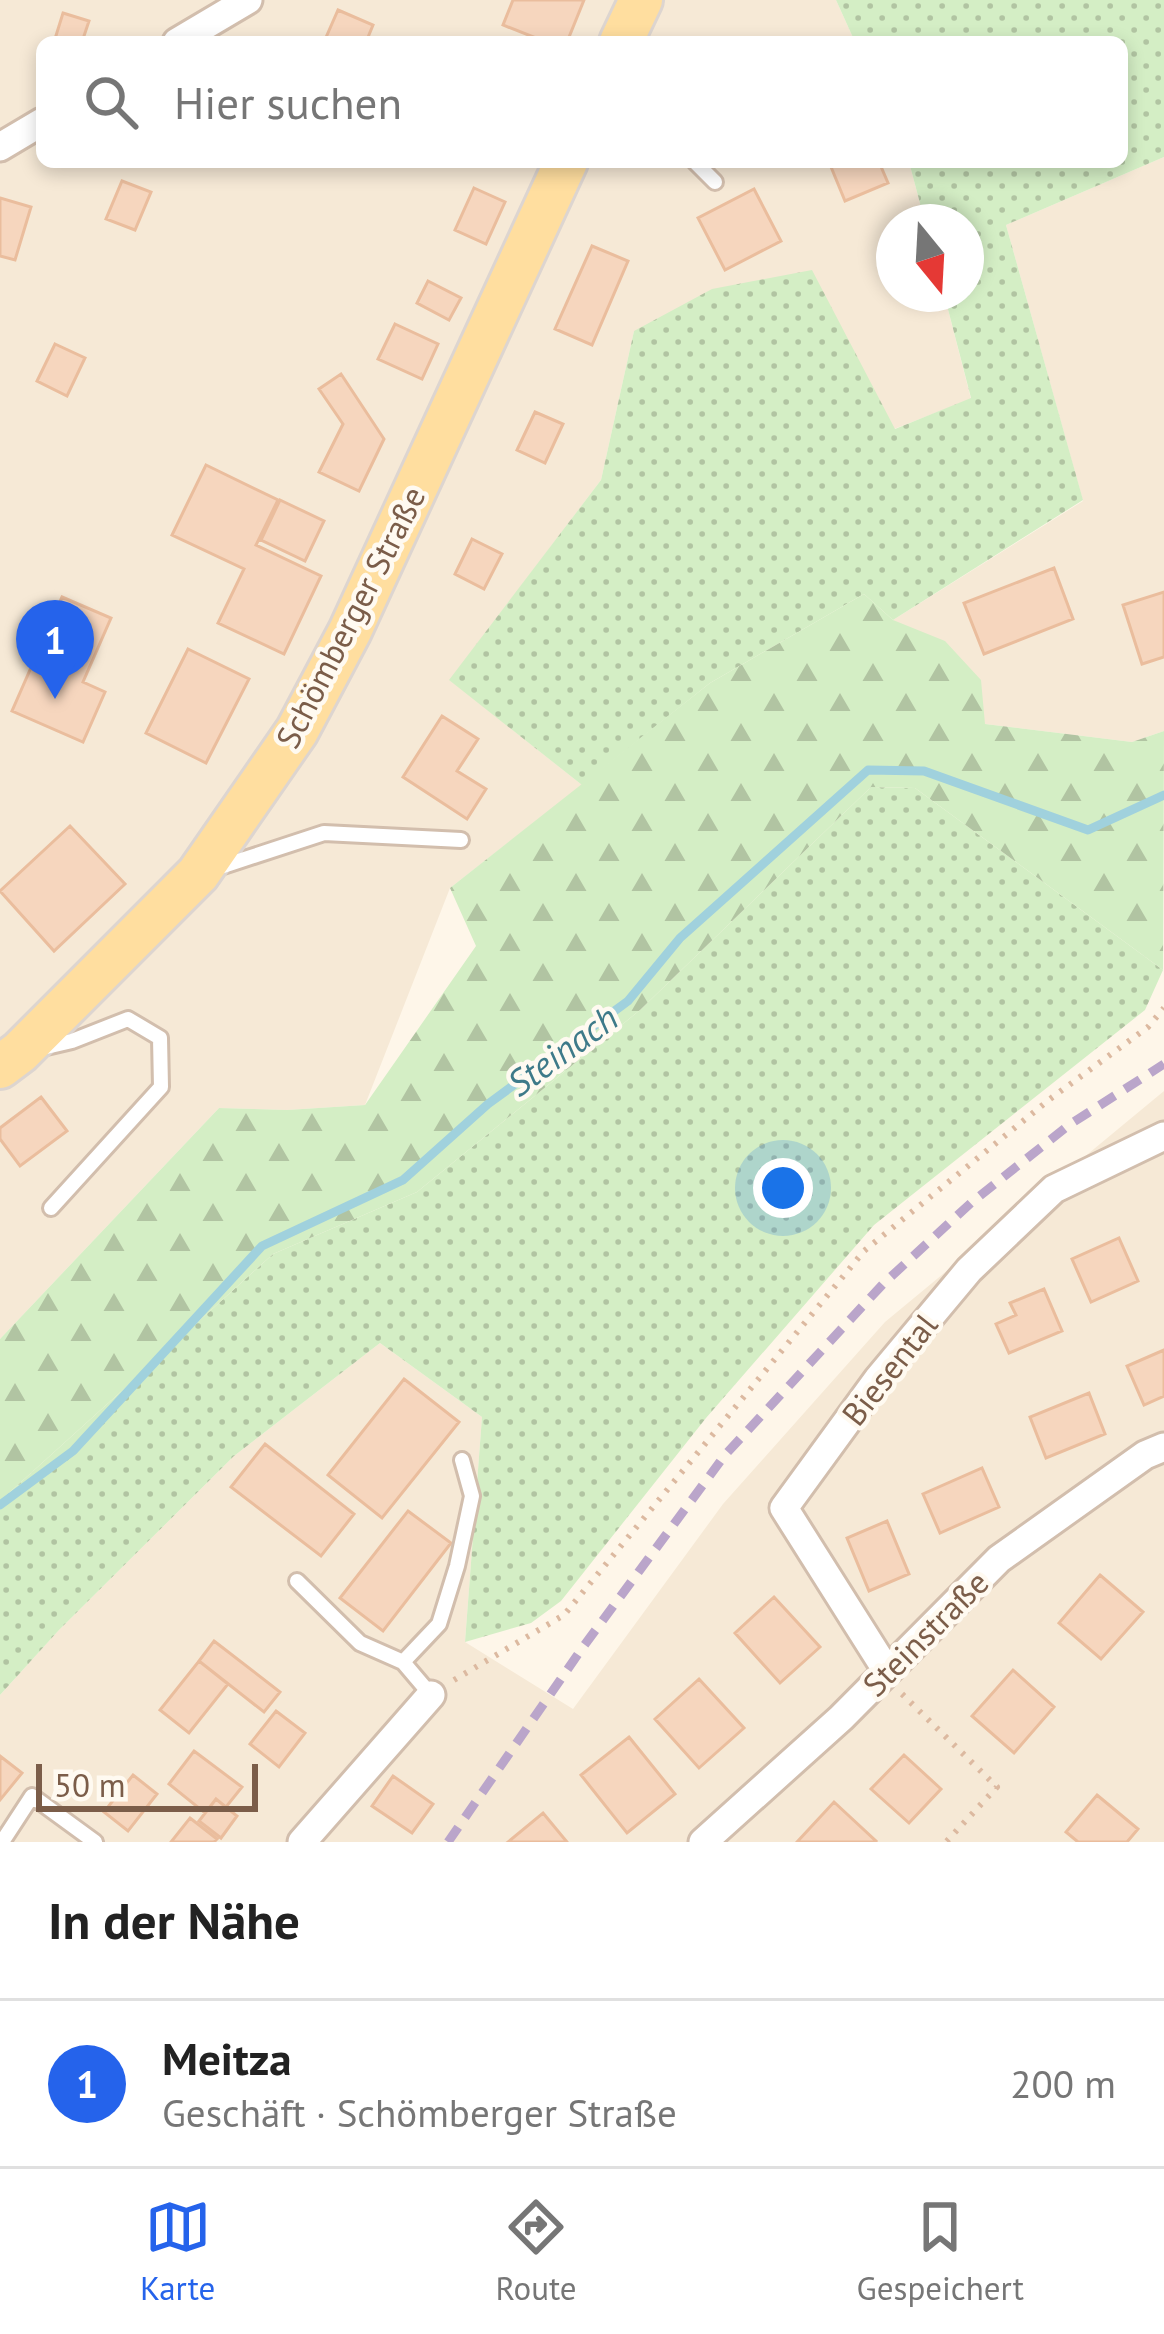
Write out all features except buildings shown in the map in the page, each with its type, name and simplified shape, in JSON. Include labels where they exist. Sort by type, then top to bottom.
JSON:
[{"type":"main road","points":[[624,36],[640,0]]},
{"type":"main road","name":"Schömberger Straße","points":[[10,1060],[198,874],[297,731],[350,631],[563,168]]},
{"type":"street","points":[[187,36],[248,0]]},
{"type":"street","points":[[0,147],[36,126]]},
{"type":"street","name":"Biesental","points":[[887,1671],[784,1508],[878,1378],[969,1270],[1054,1189],[1164,1136]]},
{"type":"street","name":"Steinstraße","points":[[703,1842],[999,1559],[1144,1455],[1164,1448]]},
{"type":"street","points":[[302,1842],[431,1695]]},
{"type":"lane","points":[[700,168],[715,182]]},
{"type":"lane","points":[[198,874],[324,833],[461,840]]},
{"type":"lane","points":[[10,1060],[128,1019],[160,1039],[161,1087],[51,1208]]},
{"type":"lane","points":[[403,1662],[439,1624],[458,1566],[472,1496],[462,1460]]},
{"type":"lane","points":[[296,1581],[360,1642],[403,1662],[431,1695]]},
{"type":"lane","points":[[2,1842],[32,1796],[95,1842]]},
{"type":"path","points":[[431,1695],[564,1615],[864,1251],[1148,1027],[1164,1008]]},
{"type":"path","points":[[887,1671],[895,1688],[997,1787],[946,1842]]},
{"type":"shaded area","points":[[0,0],[836,0],[852,36],[36,36],[36,168],[911,168],[920,204],[876,204],[876,312],[949,312],[971,399],[894,429],[634,331],[601,480],[450,680],[582,785],[450,888],[365,1105],[219,1108],[0,1339]]},
{"type":"shaded area","points":[[1164,157],[1164,731],[1132,742],[985,724],[893,620],[1083,501],[1006,225]]},
{"type":"shaded area","points":[[1164,1091],[1164,1842],[0,1842],[0,1695],[234,1456],[380,1343],[482,1417],[465,1642],[573,1709],[723,1504],[885,1322]]},
{"type":"green space","points":[[836,0],[1164,0],[1164,157],[1006,225],[1083,500],[893,620],[864,594],[710,683],[582,785],[449,680],[601,480],[634,331],[712,289],[812,270],[895,429],[971,398],[949,312],[984,312],[984,204],[920,204],[911,168],[1128,168],[1128,36],[852,36]]},
{"type":"green space","points":[[864,594],[893,620],[945,641],[981,680],[985,724],[1132,742],[1164,731],[1163,970],[915,788],[871,787],[640,1010],[417,1192],[273,1254],[0,1501],[0,1339],[219,1108],[365,1105],[476,946],[450,888],[710,683]]},
{"type":"green space","points":[[871,787],[915,788],[1163,970],[1145,1010],[874,1225],[706,1418],[561,1601],[531,1623],[465,1642],[482,1417],[380,1343],[234,1456],[0,1695],[0,1501],[273,1254],[417,1192],[640,1010]]},
{"type":"waterway","name":"Steinach","points":[[0,1505],[73,1451],[262,1246],[403,1180],[488,1104],[628,1001],[680,938],[868,770],[924,771],[1088,830],[1164,795]]},
{"type":"railway","points":[[448,1842],[583,1647],[725,1455],[883,1284],[972,1202],[1069,1125],[1164,1064]]},
{"type":"place","name":"Meitza","points":[[55,699]]}]
